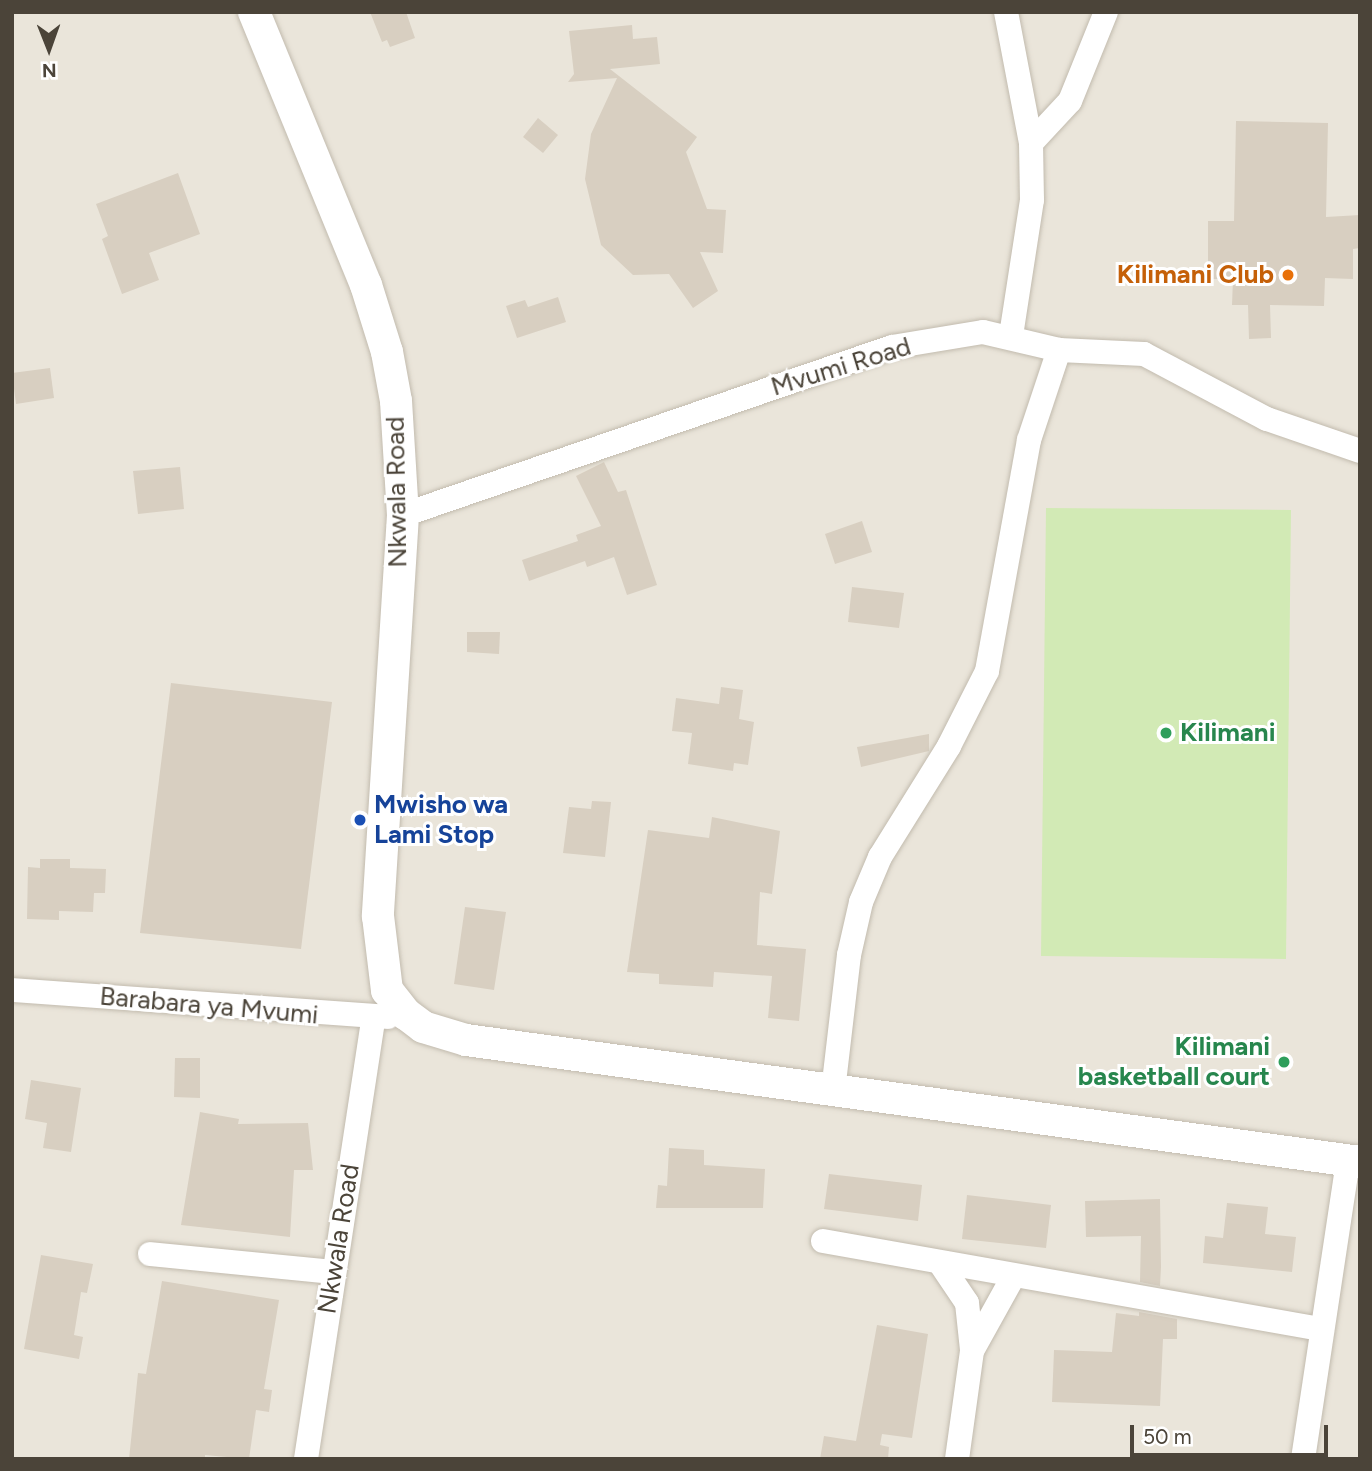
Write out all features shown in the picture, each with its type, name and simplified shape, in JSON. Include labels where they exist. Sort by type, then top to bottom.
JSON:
[{"type":"street","name":"Nkwala Road","points":[[254,12],[366,285],[387,352],[396,401],[402,516],[378,916],[389,1010],[334,1272],[306,1459]]},
{"type":"street","points":[[1006,12],[1031,143],[1028,247],[1011,336]]},
{"type":"street","points":[[1031,143],[1070,101],[1106,12]]},
{"type":"street","name":"Mvumi Road","points":[[402,516],[892,347],[984,332],[1011,336],[1059,350],[1144,354],[1267,419],[1360,452]]},
{"type":"street","points":[[833,1091],[861,902],[880,856],[949,746],[987,671],[1029,440],[1059,350]]},
{"type":"street","name":"Barabara ya Mvumi","points":[[12,990],[389,1010]]},
{"type":"street","points":[[389,1010],[423,1027],[466,1040],[1354,1161],[1320,1329],[1303,1459]]},
{"type":"street","points":[[822,1241],[1013,1277],[1320,1329]]},
{"type":"street","points":[[150,1254],[334,1272]]},
{"type":"street","points":[[940,1263],[967,1303],[972,1351],[957,1459]]},
{"type":"street","points":[[972,1351],[1013,1277]]},
{"type":"shaded area","points":[[12,12],[1360,12],[1360,1459],[12,1459]]},
{"type":"green space","name":"Kilimani","points":[[1046,508],[1291,510],[1286,959],[1041,956]]},
{"type":"building","points":[[370,12],[406,12],[415,38],[390,47],[387,40],[382,42]]},
{"type":"building","points":[[632,25],[633,39],[657,37],[660,64],[610,69],[697,137],[686,152],[707,209],[726,210],[723,253],[700,252],[718,291],[693,308],[669,274],[633,275],[601,245],[585,179],[591,134],[617,78],[568,82],[574,74],[569,31]]},
{"type":"building","points":[[538,118],[558,135],[543,153],[523,137]]},
{"type":"building","points":[[1236,121],[1328,123],[1326,217],[1360,215],[1360,248],[1353,249],[1353,279],[1325,278],[1324,306],[1270,305],[1271,338],[1249,339],[1248,305],[1232,305],[1233,279],[1208,279],[1208,221],[1234,221]]},
{"type":"building","points":[[178,173],[200,234],[149,253],[159,280],[122,294],[102,239],[108,236],[96,204]]},
{"type":"building","points":[[558,297],[566,322],[517,338],[506,306],[525,300],[528,307]]},
{"type":"building","points":[[50,368],[54,398],[16,404],[12,373]]},
{"type":"building","points":[[604,462],[618,492],[626,490],[657,585],[627,595],[614,557],[587,567],[585,561],[529,581],[522,560],[578,541],[576,535],[601,526],[576,476]]},
{"type":"building","points":[[180,467],[184,509],[138,514],[133,471]]},
{"type":"building","points":[[862,521],[872,552],[835,564],[825,534]]},
{"type":"building","points":[[852,587],[904,593],[899,628],[848,622]]},
{"type":"building","points":[[467,632],[500,632],[499,654],[467,652]]},
{"type":"building","points":[[171,683],[332,702],[301,949],[140,933]]},
{"type":"building","points":[[721,687],[743,690],[739,719],[754,722],[748,765],[734,763],[733,771],[688,764],[692,733],[672,731],[676,698],[719,704]]},
{"type":"building","points":[[929,734],[929,751],[861,767],[857,747]]},
{"type":"building","points":[[592,801],[611,802],[605,857],[563,853],[569,807],[591,809]]},
{"type":"building","points":[[712,817],[780,831],[772,894],[760,892],[757,945],[806,949],[799,1021],[768,1018],[772,976],[714,972],[713,987],[659,984],[659,974],[627,972],[648,830],[709,838]]},
{"type":"building","points":[[40,859],[70,859],[70,868],[106,869],[105,893],[94,893],[93,912],[59,911],[59,920],[27,919],[28,867],[40,868]]},
{"type":"building","points":[[465,907],[506,912],[494,990],[454,984]]},
{"type":"building","points":[[175,1058],[200,1058],[200,1098],[174,1097]]},
{"type":"building","points":[[31,1080],[81,1088],[71,1152],[43,1148],[47,1123],[25,1119]]},
{"type":"building","points":[[200,1112],[239,1119],[238,1124],[308,1123],[313,1170],[294,1170],[290,1237],[181,1225]]},
{"type":"building","points":[[669,1148],[704,1150],[704,1165],[765,1169],[763,1208],[656,1208],[658,1185],[667,1186]]},
{"type":"building","points":[[829,1174],[922,1185],[918,1221],[824,1209]]},
{"type":"building","points":[[967,1195],[1051,1205],[1046,1248],[962,1239]]},
{"type":"building","points":[[1160,1199],[1160,1286],[1140,1282],[1141,1236],[1086,1237],[1085,1201]]},
{"type":"building","points":[[1227,1203],[1268,1207],[1265,1234],[1296,1237],[1292,1272],[1203,1263],[1205,1236],[1223,1238]]},
{"type":"building","points":[[41,1255],[93,1264],[87,1293],[81,1292],[74,1335],[83,1337],[79,1359],[24,1349]]},
{"type":"building","points":[[162,1281],[279,1300],[264,1389],[272,1390],[269,1412],[256,1410],[249,1459],[205,1455],[205,1459],[129,1459],[138,1373],[146,1374]]},
{"type":"building","points":[[1139,1312],[1177,1319],[1177,1339],[1163,1339],[1160,1406],[1052,1402],[1054,1350],[1112,1352],[1116,1313],[1139,1316]]},
{"type":"building","points":[[877,1325],[928,1334],[912,1438],[882,1434],[880,1445],[889,1447],[888,1459],[820,1459],[824,1436],[856,1441]]},
{"type":"place","name":"Kilimani Club","points":[[1288,275]]},
{"type":"place","name":"Kilimani","points":[[1166,733]]},
{"type":"place","name":"Mwisho wa Lami Stop","points":[[360,820]]},
{"type":"place","name":"Kilimani basketball court","points":[[1284,1062]]}]
